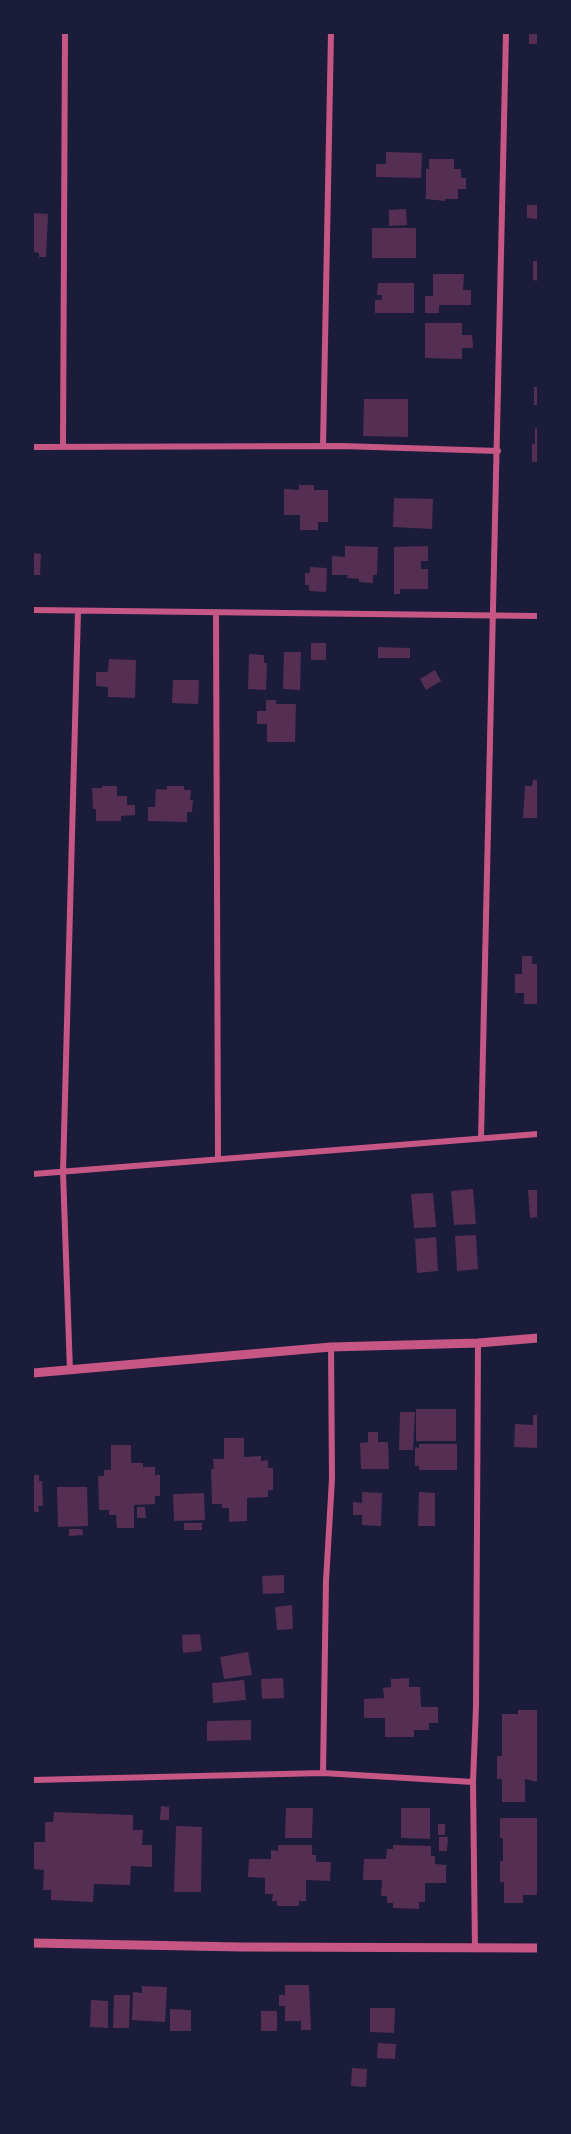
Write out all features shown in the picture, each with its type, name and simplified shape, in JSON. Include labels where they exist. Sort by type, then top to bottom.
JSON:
[{"type":"street","points":[[63,447],[64,33]]},
{"type":"street","points":[[323,446],[331,33]]},
{"type":"street","points":[[481,1138],[506,33]]},
{"type":"street","points":[[33,447],[323,446],[498,451]]},
{"type":"street","points":[[33,610],[538,616]]},
{"type":"street","points":[[70,1371],[63,1172],[78,611]]},
{"type":"street","points":[[216,613],[218,1159]]},
{"type":"street","points":[[33,1174],[538,1134]]},
{"type":"street","points":[[33,1373],[331,1347],[538,1338]]},
{"type":"street","points":[[475,1949],[473,1782],[476,1707],[478,1342]]},
{"type":"street","points":[[323,1773],[326,1581],[332,1479],[331,1347]]},
{"type":"street","points":[[33,1780],[323,1773],[473,1782]]},
{"type":"street","points":[[33,1943],[538,1948]]},
{"type":"building","points":[[529,34],[538,34],[538,44],[529,44]]},
{"type":"building","points":[[386,152],[422,153],[421,178],[376,177],[376,164],[386,164]]},
{"type":"building","points":[[429,159],[454,159],[454,169],[461,169],[461,178],[466,178],[466,189],[458,189],[458,199],[445,199],[445,201],[426,199],[426,169],[429,169]]},
{"type":"building","points":[[527,205],[538,205],[538,219],[527,218]]},
{"type":"building","points":[[406,209],[407,225],[389,226],[389,210]]},
{"type":"building","points":[[33,213],[48,214],[46,257],[39,257],[39,253],[33,252]]},
{"type":"building","points":[[372,228],[416,228],[416,258],[372,258]]},
{"type":"building","points":[[533,261],[538,261],[538,281],[533,280]]},
{"type":"building","points":[[433,274],[464,274],[463,290],[471,290],[471,305],[439,305],[439,313],[425,313],[425,296],[433,296]]},
{"type":"building","points":[[378,283],[414,283],[414,313],[375,313],[375,300],[382,300],[382,295],[377,295]]},
{"type":"building","points":[[425,323],[462,323],[462,335],[472,335],[473,348],[462,348],[462,359],[425,358]]},
{"type":"building","points":[[534,387],[538,387],[538,405],[534,405]]},
{"type":"building","points":[[364,399],[408,399],[408,437],[363,436]]},
{"type":"building","points":[[535,428],[538,428],[538,462],[532,462],[532,444],[535,444]]},
{"type":"building","points":[[299,485],[314,485],[314,490],[328,490],[328,522],[318,522],[318,530],[300,530],[300,515],[284,515],[284,489],[299,490]]},
{"type":"building","points":[[394,498],[433,499],[432,529],[393,527]]},
{"type":"building","points":[[345,546],[378,547],[377,575],[373,575],[373,583],[359,582],[359,579],[347,578],[348,575],[332,575],[332,556],[345,557]]},
{"type":"building","points":[[428,546],[428,561],[421,561],[421,569],[428,569],[428,589],[400,589],[400,594],[394,594],[394,547]]},
{"type":"building","points":[[33,553],[41,554],[40,575],[33,575]]},
{"type":"building","points":[[310,567],[327,568],[326,592],[309,591],[309,585],[305,585],[305,573],[310,573]]},
{"type":"building","points":[[311,643],[326,643],[326,660],[311,660]]},
{"type":"building","points":[[378,647],[410,648],[410,658],[378,658]]},
{"type":"building","points":[[284,652],[301,652],[300,690],[283,689]]},
{"type":"building","points":[[249,654],[264,655],[264,663],[267,663],[266,690],[248,689]]},
{"type":"building","points":[[109,659],[136,660],[135,698],[108,697],[108,687],[96,686],[96,672],[108,672]]},
{"type":"building","points":[[435,670],[441,681],[426,690],[420,679]]},
{"type":"building","points":[[173,680],[199,680],[198,704],[172,703]]},
{"type":"building","points":[[266,700],[276,700],[276,704],[296,704],[295,742],[267,742],[267,724],[257,724],[257,711],[266,711]]},
{"type":"building","points":[[533,780],[538,780],[538,818],[523,818],[525,786],[532,786]]},
{"type":"building","points":[[102,786],[117,786],[117,796],[127,796],[127,805],[135,805],[135,815],[121,816],[121,821],[96,821],[92,788],[102,788]]},
{"type":"building","points":[[167,786],[184,786],[184,790],[191,790],[192,812],[187,812],[187,822],[148,821],[148,807],[155,807],[156,789],[167,790]]},
{"type":"building","points":[[522,956],[532,956],[532,964],[538,964],[538,1004],[524,1004],[524,993],[515,993],[515,974],[522,974]]},
{"type":"building","points":[[473,1189],[476,1224],[454,1225],[451,1191]]},
{"type":"building","points":[[528,1190],[538,1190],[538,1217],[530,1218]]},
{"type":"building","points":[[433,1193],[436,1227],[414,1228],[411,1194]]},
{"type":"building","points":[[476,1235],[478,1269],[457,1271],[455,1236]]},
{"type":"building","points":[[436,1237],[438,1271],[417,1273],[415,1239]]},
{"type":"building","points":[[416,1409],[456,1409],[456,1441],[416,1441]]},
{"type":"building","points":[[400,1412],[415,1412],[413,1450],[399,1450]]},
{"type":"building","points":[[533,1415],[538,1415],[538,1448],[514,1447],[515,1424],[533,1425]]},
{"type":"building","points":[[368,1432],[378,1432],[378,1442],[388,1442],[389,1469],[361,1469],[360,1443],[368,1442]]},
{"type":"building","points":[[224,1438],[244,1438],[244,1457],[261,1456],[261,1461],[268,1460],[268,1468],[273,1468],[273,1490],[268,1490],[268,1497],[247,1498],[247,1521],[229,1522],[229,1508],[222,1508],[222,1504],[212,1504],[211,1469],[214,1469],[213,1459],[224,1459]]},
{"type":"building","points":[[419,1444],[457,1444],[457,1470],[419,1470],[419,1466],[415,1466],[415,1447],[419,1448]]},
{"type":"building","points":[[111,1445],[131,1445],[131,1463],[143,1463],[143,1467],[155,1467],[155,1475],[160,1475],[160,1496],[155,1496],[155,1504],[134,1505],[134,1528],[117,1528],[116,1515],[109,1515],[109,1510],[99,1510],[98,1476],[104,1476],[104,1470],[111,1470]]},
{"type":"building","points":[[33,1475],[39,1475],[39,1481],[42,1481],[43,1506],[38,1506],[39,1512],[33,1512]]},
{"type":"building","points":[[57,1487],[87,1487],[88,1526],[58,1527]]},
{"type":"building","points":[[362,1492],[382,1493],[381,1526],[362,1525],[362,1515],[353,1515],[353,1502],[362,1503]]},
{"type":"building","points":[[419,1492],[435,1493],[435,1526],[418,1526]]},
{"type":"building","points":[[204,1493],[205,1520],[174,1521],[173,1494]]},
{"type":"building","points":[[137,1507],[145,1507],[146,1518],[137,1518]]},
{"type":"building","points":[[184,1523],[202,1523],[202,1530],[184,1530]]},
{"type":"building","points":[[69,1529],[82,1529],[83,1535],[69,1536]]},
{"type":"building","points":[[284,1575],[284,1593],[263,1594],[262,1576]]},
{"type":"building","points":[[292,1605],[293,1629],[277,1630],[275,1607]]},
{"type":"building","points":[[200,1634],[202,1651],[183,1653],[182,1635]]},
{"type":"building","points":[[248,1652],[252,1675],[224,1679],[220,1657]]},
{"type":"building","points":[[283,1678],[284,1698],[262,1699],[261,1679]]},
{"type":"building","points":[[409,1678],[409,1687],[420,1687],[421,1707],[438,1707],[438,1723],[429,1723],[429,1730],[414,1730],[414,1737],[385,1737],[385,1718],[364,1718],[364,1699],[384,1698],[383,1688],[391,1687],[391,1679]]},
{"type":"building","points":[[244,1680],[246,1700],[213,1703],[212,1683]]},
{"type":"building","points":[[518,1710],[538,1710],[538,1782],[525,1779],[525,1802],[502,1802],[502,1779],[497,1779],[497,1756],[502,1756],[502,1714],[518,1714]]},
{"type":"building","points":[[251,1720],[251,1740],[207,1741],[207,1721]]},
{"type":"building","points":[[161,1806],[169,1807],[169,1820],[160,1820]]},
{"type":"building","points":[[286,1808],[313,1808],[312,1838],[285,1838]]},
{"type":"building","points":[[401,1808],[430,1808],[430,1839],[401,1838]]},
{"type":"building","points":[[54,1812],[133,1815],[133,1830],[143,1830],[142,1845],[152,1845],[152,1867],[131,1866],[130,1885],[94,1884],[93,1902],[51,1900],[51,1890],[43,1890],[44,1870],[33,1869],[33,1842],[45,1842],[45,1822],[53,1822]]},
{"type":"building","points":[[500,1818],[538,1818],[538,1895],[523,1895],[523,1903],[504,1903],[504,1882],[500,1882],[503,1838],[500,1838]]},
{"type":"building","points":[[438,1824],[445,1824],[445,1835],[438,1835]]},
{"type":"building","points":[[176,1826],[202,1827],[201,1892],[174,1892]]},
{"type":"building","points":[[439,1837],[448,1837],[447,1851],[439,1851]]},
{"type":"building","points":[[278,1845],[312,1845],[312,1855],[316,1855],[316,1862],[331,1862],[330,1881],[306,1880],[306,1901],[299,1901],[299,1906],[277,1906],[277,1901],[272,1901],[273,1894],[265,1894],[265,1878],[248,1877],[249,1859],[271,1859],[271,1850],[278,1851]]},
{"type":"building","points":[[393,1845],[431,1846],[431,1856],[435,1856],[435,1864],[446,1865],[446,1883],[425,1883],[425,1902],[419,1902],[419,1909],[393,1908],[393,1903],[387,1903],[387,1896],[381,1896],[382,1880],[363,1880],[364,1859],[386,1859],[387,1849],[393,1849]]},
{"type":"building","points":[[285,1985],[309,1985],[311,2030],[301,2030],[301,2021],[285,2021],[285,2006],[279,2006],[279,1995],[285,1995]]},
{"type":"building","points":[[142,1986],[167,1987],[165,2022],[132,2020],[133,1992],[142,1993]]},
{"type":"building","points":[[114,1995],[130,1995],[129,2028],[113,2028]]},
{"type":"building","points":[[91,2000],[108,2001],[108,2028],[90,2027]]},
{"type":"building","points":[[370,2008],[395,2008],[394,2033],[370,2032]]},
{"type":"building","points":[[170,2009],[191,2010],[191,2031],[170,2031]]},
{"type":"building","points":[[261,2011],[277,2011],[277,2031],[261,2031]]},
{"type":"building","points":[[378,2043],[396,2044],[395,2059],[377,2058]]},
{"type":"building","points":[[352,2068],[367,2069],[366,2087],[351,2086]]}]
